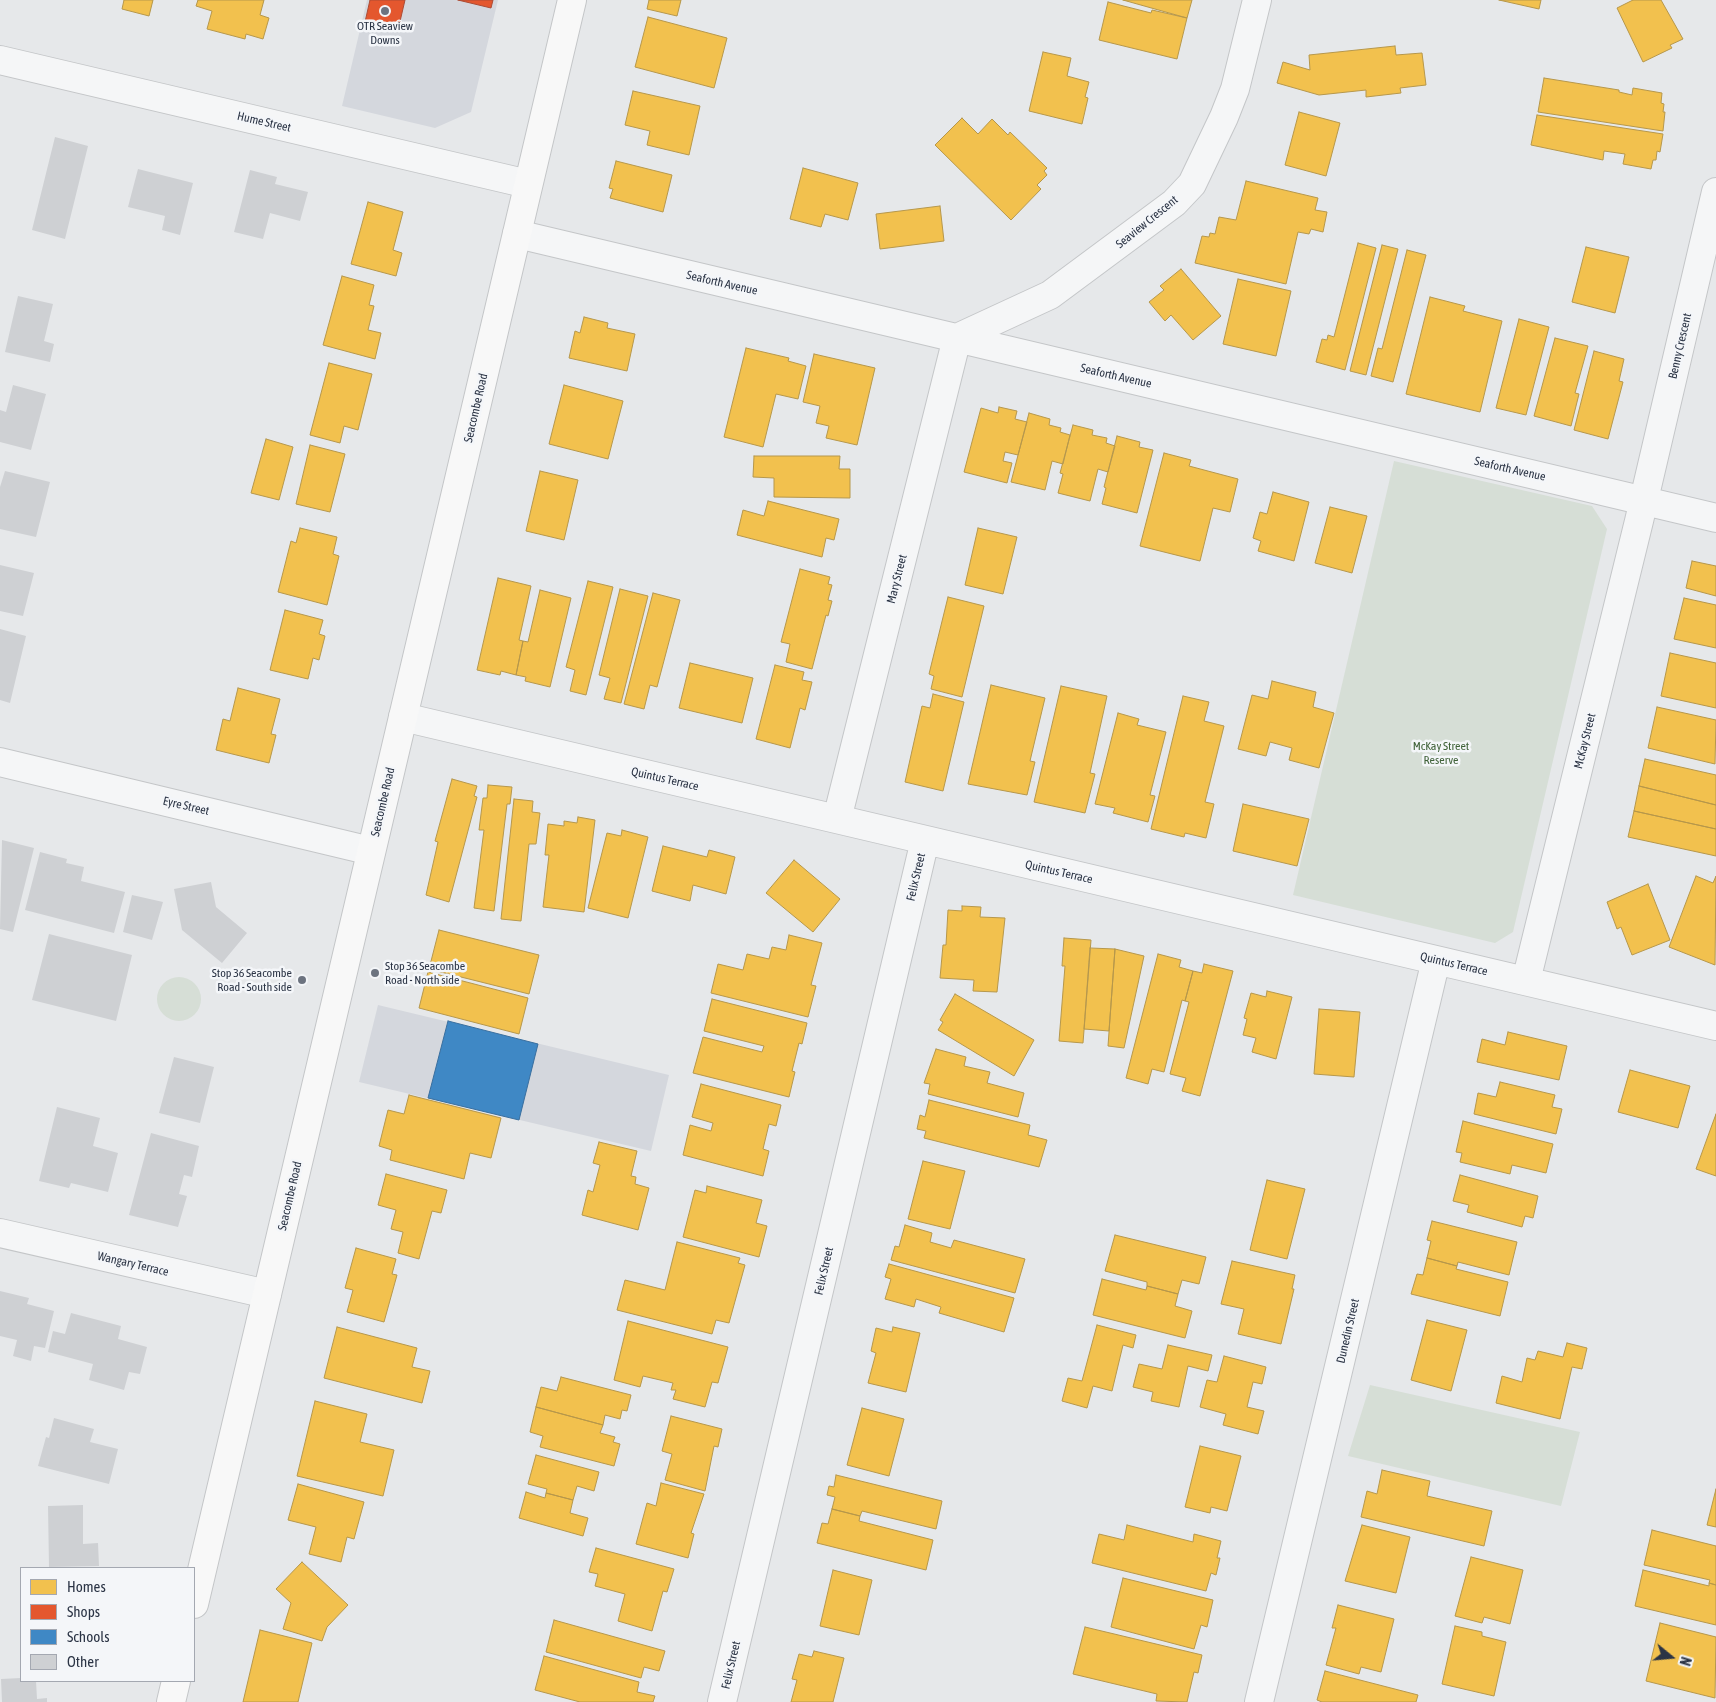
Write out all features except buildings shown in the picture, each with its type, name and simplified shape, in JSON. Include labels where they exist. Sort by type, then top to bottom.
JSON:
[{"type":"main road","name":"Seacombe Road","points":[[195,1600],[572,0]]},
{"type":"main road","points":[[170,1702],[176,1682]]},
{"type":"street","name":"Seaview Crescent","points":[[957,338],[1050,295],[1174,203],[1192,184],[1224,118],[1235,89],[1257,0]]},
{"type":"street","name":"Hume Street","points":[[1,66],[528,184]]},
{"type":"street","name":"Benny Crescent","points":[[1643,501],[1716,192]]},
{"type":"street","name":"Seaforth Avenue","points":[[517,234],[1716,518]]},
{"type":"street","name":"Mary Street","points":[[837,819],[957,338]]},
{"type":"street","name":"McKay Street","points":[[1526,981],[1643,501]]},
{"type":"street","name":"Quintus Terrace","points":[[403,717],[1716,1026]]},
{"type":"street","name":"Eyre Street","points":[[0,762],[372,851]]},
{"type":"street","name":"Felix Street","points":[[722,1702],[925,840]]},
{"type":"street","name":"Dunedin Street","points":[[1259,1702],[1436,960]]},
{"type":"street","name":"Wangary Terrace","points":[[0,1233],[267,1294]]},
{"type":"shaded area","points":[[367,0],[498,0],[471,112],[435,128],[342,106]]},
{"type":"shaded area","points":[[378,1005],[669,1075],[651,1151],[359,1082]]},
{"type":"green space","name":"McKay Street Reserve","points":[[1394,461],[1592,506],[1607,529],[1513,932],[1495,943],[1293,895]]},
{"type":"green space","points":[[175,977],[183,977],[195,983],[201,999],[195,1015],[183,1021],[175,1021],[163,1015],[157,1003],[157,995],[163,983]]},
{"type":"green space","points":[[1370,1385],[1580,1432],[1561,1506],[1348,1456]]},
{"type":"place","name":"OTR Seaview Downs","points":[[385,11]]},
{"type":"place","name":"Stop 36 Seacombe Road - North side","points":[[375,973]]},
{"type":"place","name":"Stop 36 Seacombe Road - South side","points":[[302,980]]}]
